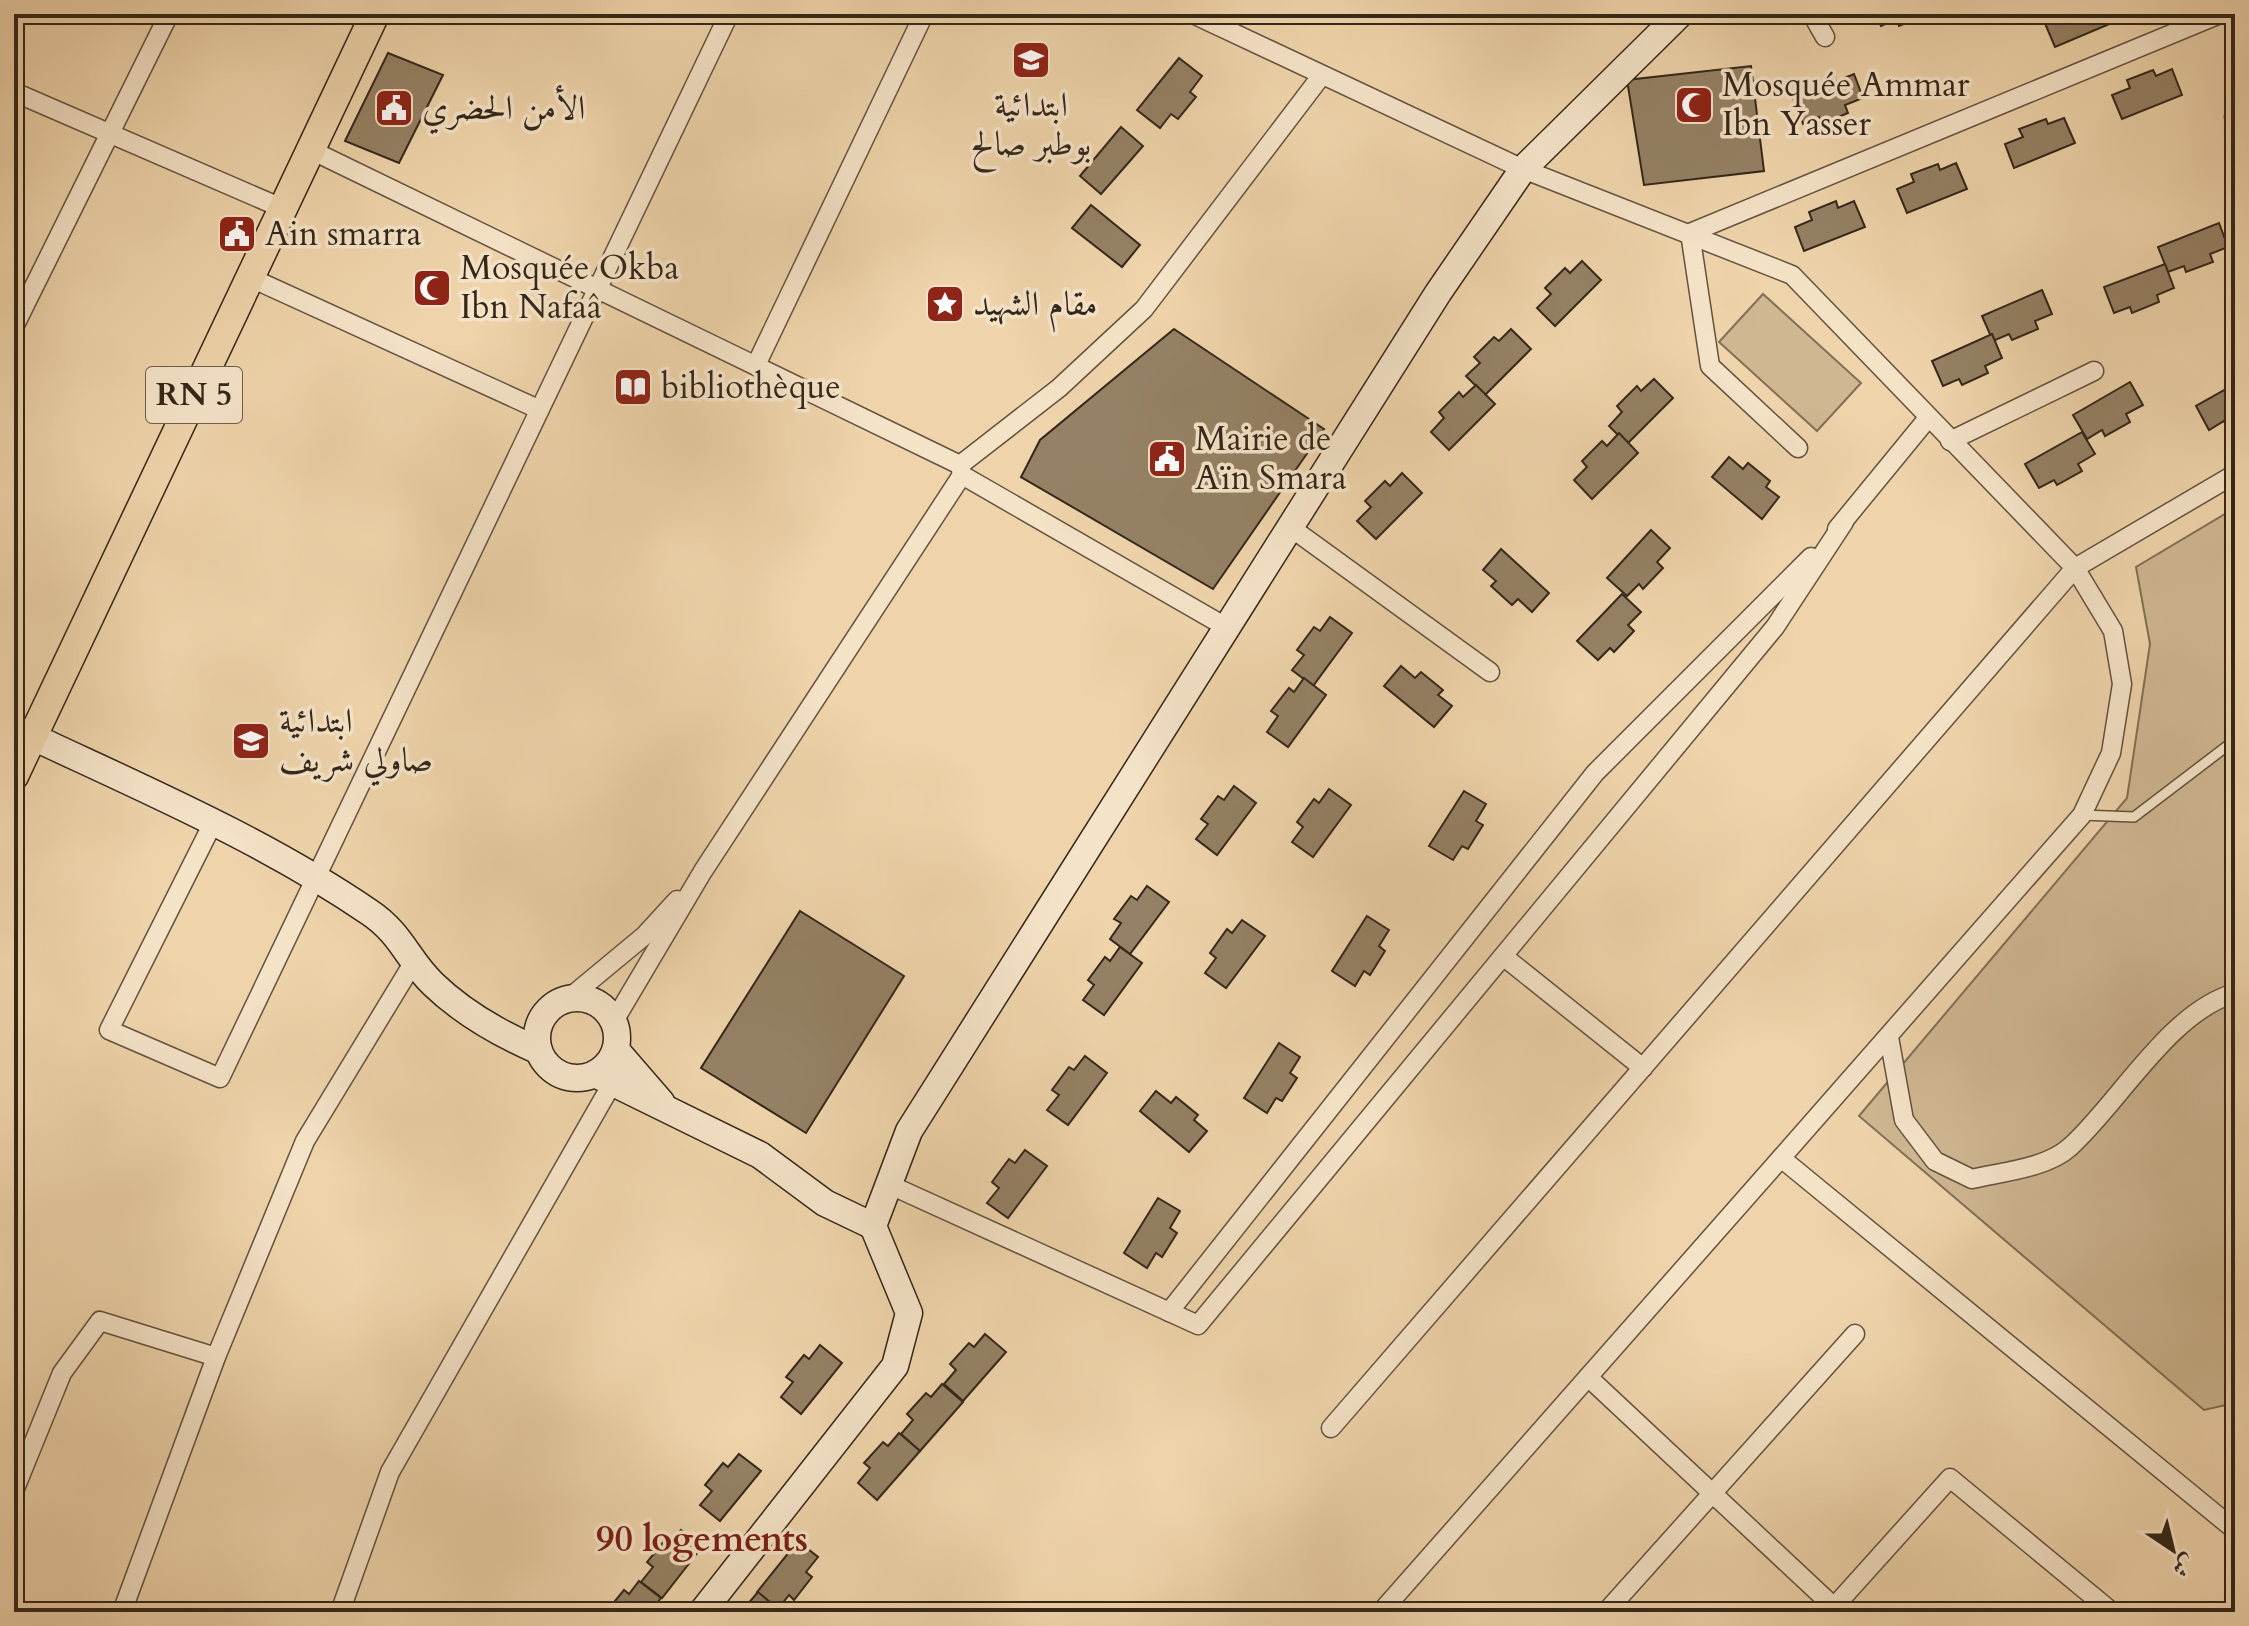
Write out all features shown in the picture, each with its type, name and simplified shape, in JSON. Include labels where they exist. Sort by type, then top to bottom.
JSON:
[{"type":"main road","name":"RN 5","points":[[14,776],[23,732],[284,209],[375,14]]},
{"type":"main road","points":[[873,1226],[909,1131],[1438,293],[1523,169],[1680,14]]},
{"type":"main road","points":[[23,732],[318,877],[391,927],[431,982],[490,1030],[539,1051],[556,1072],[583,1078],[604,1078],[760,1155],[825,1203],[873,1226],[909,1313],[895,1366],[702,1612]]},
{"type":"main road","points":[[539,1051],[539,1025],[546,1013],[568,999],[590,999],[608,1011],[614,1021],[616,1050],[668,1110]]},
{"type":"main road","points":[[604,1078],[604,1068],[616,1050]]},
{"type":"street","points":[[14,327],[169,14]]},
{"type":"street","points":[[213,823],[109,1030],[220,1078],[729,14]]},
{"type":"street","points":[[756,365],[924,14]]},
{"type":"street","points":[[1193,14],[1523,169],[1792,275],[2075,568],[2113,631],[2122,684],[2111,753],[2082,815],[1381,1612]]},
{"type":"street","points":[[1812,14],[1825,37]]},
{"type":"street","points":[[1690,233],[2220,14]]},
{"type":"street","points":[[614,1021],[703,871],[961,470],[1059,388],[1144,309],[1322,75]]},
{"type":"street","points":[[14,92],[107,135],[284,209]]},
{"type":"street","points":[[311,150],[756,365],[961,470],[1226,627]]},
{"type":"street","points":[[1690,233],[1710,366],[1798,448]]},
{"type":"street","points":[[249,277],[538,409]]},
{"type":"street","points":[[1950,441],[2094,371]]},
{"type":"street","points":[[888,1184],[1198,1325],[1775,627],[1844,522],[1928,418]]},
{"type":"street","points":[[1331,1428],[2075,568],[2235,474]]},
{"type":"street","points":[[1169,1312],[1595,773],[1844,522]]},
{"type":"street","points":[[1290,527],[1490,672]]},
{"type":"street","points":[[568,999],[644,936],[703,871]]},
{"type":"street","points":[[1503,956],[1643,1068]]},
{"type":"street","points":[[122,1612],[216,1357],[305,1141],[415,960]]},
{"type":"street","points":[[1889,1037],[1904,1120],[1935,1161],[1972,1179],[2041,1162],[2069,1148],[2139,1065],[2214,999],[2235,993]]},
{"type":"street","points":[[340,1612],[390,1472],[604,1078]]},
{"type":"street","points":[[1781,1158],[2231,1523]]},
{"type":"street","points":[[14,1491],[62,1373],[100,1321],[216,1357]]},
{"type":"street","points":[[1606,1612],[1710,1491],[1855,1334]]},
{"type":"street","points":[[1588,1377],[1835,1610],[1950,1478],[2112,1612]]},
{"type":"lane","points":[[2082,815],[2134,817],[2235,740]]},
{"type":"shaded area","points":[[1763,294],[1861,383],[1817,431],[1719,342]]},
{"type":"shaded area","points":[[2235,508],[2235,1403],[2204,1410],[1859,1116],[2127,798],[2150,644],[2136,567]]},
{"type":"building","points":[[1876,14],[1926,15],[1899,26],[1897,19],[1881,26]]},
{"type":"building","points":[[2041,14],[2133,14],[2055,47]]},
{"type":"building","name":"الأمن الحضري","points":[[388,53],[443,75],[399,163],[345,141]]},
{"type":"building","points":[[1179,58],[1202,76],[1190,92],[1196,97],[1178,119],[1171,114],[1160,128],[1137,110]]},
{"type":"building","name":"Mosquée Ammar Ibn Yasser","points":[[1751,66],[1764,171],[1644,185],[1627,80]]},
{"type":"building","points":[[2172,69],[2182,95],[2122,119],[2112,95],[2130,88],[2127,80],[2153,70],[2156,76]]},
{"type":"building","points":[[1854,74],[1863,98],[1845,105],[1848,113],[1822,124],[1819,117],[1803,124],[1793,98]]},
{"type":"building","points":[[2064,118],[2075,143],[2014,168],[2005,144],[2023,137],[2019,129],[2046,119],[2048,124]]},
{"type":"building","points":[[1121,127],[1143,146],[1101,194],[1080,176]]},
{"type":"building","points":[[1956,163],[1967,189],[1907,213],[1897,189],[1914,182],[1911,174],[1938,164],[1940,170]]},
{"type":"building","points":[[1836,201],[1838,208],[1854,201],[1865,227],[1804,251],[1795,227],[1812,220],[1809,212]]},
{"type":"building","points":[[1091,205],[1140,245],[1122,267],[1072,228]]},
{"type":"building","points":[[2219,223],[2228,247],[2210,254],[2213,262],[2186,272],[2184,266],[2168,272],[2158,247]]},
{"type":"building","points":[[1582,261],[1601,280],[1555,326],[1537,308],[1551,294],[1545,288],[1565,268],[1570,273]]},
{"type":"building","points":[[2165,264],[2174,288],[2157,295],[2159,302],[2132,313],[2130,307],[2114,313],[2104,287]]},
{"type":"building","points":[[2042,290],[2052,314],[2035,321],[2038,329],[2012,340],[2009,334],[1993,341],[1982,316]]},
{"type":"building","name":"Mairie de Aïn Smara","points":[[1174,329],[1324,429],[1213,589],[1021,477],[1040,440]]},
{"type":"building","points":[[1511,329],[1531,349],[1485,395],[1466,376],[1480,363],[1474,357],[1494,337],[1499,341]]},
{"type":"building","points":[[1992,334],[2002,358],[1985,366],[1988,373],[1962,385],[1959,379],[1943,386],[1932,361]]},
{"type":"building","points":[[1654,379],[1673,398],[1627,444],[1609,426],[1622,412],[1617,406],[1637,386],[1641,391]]},
{"type":"building","points":[[2130,382],[2143,405],[2126,414],[2130,422],[2105,436],[2102,430],[2087,439],[2073,415]]},
{"type":"building","points":[[2235,384],[2235,423],[2227,427],[2224,421],[2209,430],[2196,406]]},
{"type":"building","points":[[1476,385],[1495,404],[1449,450],[1431,432],[1444,418],[1439,412],[1459,392],[1463,397]]},
{"type":"building","points":[[2082,432],[2095,454],[2078,464],[2082,471],[2057,485],[2054,480],[2039,488],[2025,464]]},
{"type":"building","points":[[1619,433],[1638,453],[1592,499],[1574,480],[1587,467],[1582,461],[1602,441],[1607,446]]},
{"type":"building","points":[[1729,457],[1743,469],[1748,463],[1770,481],[1766,487],[1779,497],[1762,519],[1712,477]]},
{"type":"building","points":[[1402,473],[1422,493],[1376,539],[1357,521],[1371,507],[1365,501],[1385,481],[1390,486]]},
{"type":"building","points":[[1651,530],[1670,548],[1657,562],[1663,568],[1643,589],[1639,584],[1627,596],[1607,578]]},
{"type":"building","points":[[1501,549],[1549,593],[1532,612],[1518,599],[1512,605],[1491,586],[1496,581],[1483,570]]},
{"type":"building","points":[[1622,594],[1641,612],[1628,625],[1634,631],[1614,652],[1610,648],[1598,660],[1577,641]]},
{"type":"building","points":[[1330,617],[1352,633],[1313,686],[1292,670],[1304,655],[1297,650],[1314,627],[1320,631]]},
{"type":"building","points":[[1401,666],[1415,678],[1421,672],[1443,690],[1438,695],[1452,706],[1434,727],[1384,686]]},
{"type":"building","points":[[1304,678],[1326,695],[1288,747],[1267,732],[1278,716],[1271,711],[1289,688],[1294,692]]},
{"type":"building","points":[[1234,786],[1256,803],[1217,855],[1196,839],[1208,824],[1201,819],[1218,796],[1224,800]]},
{"type":"building","points":[[1329,789],[1351,805],[1313,857],[1292,842],[1303,827],[1297,822],[1314,799],[1319,803]]},
{"type":"building","points":[[1464,791],[1486,804],[1476,821],[1483,825],[1468,849],[1462,846],[1453,860],[1429,846]]},
{"type":"building","points":[[1147,886],[1169,902],[1130,954],[1110,939],[1121,923],[1114,919],[1131,896],[1137,900]]},
{"type":"building","points":[[800,911],[904,976],[806,1133],[701,1068]]},
{"type":"building","points":[[1367,916],[1389,930],[1379,946],[1385,951],[1370,975],[1364,971],[1355,986],[1332,971]]},
{"type":"building","points":[[1242,920],[1265,936],[1226,988],[1205,973],[1216,958],[1210,953],[1227,929],[1232,933]]},
{"type":"building","points":[[1120,947],[1142,963],[1104,1015],[1083,1000],[1094,985],[1088,980],[1105,957],[1110,961]]},
{"type":"building","points":[[1279,1043],[1300,1057],[1290,1073],[1297,1078],[1282,1101],[1276,1098],[1267,1113],[1244,1098]]},
{"type":"building","points":[[1085,1056],[1107,1073],[1068,1125],[1047,1110],[1059,1095],[1052,1090],[1069,1067],[1074,1070]]},
{"type":"building","points":[[1156,1091],[1171,1103],[1176,1097],[1198,1115],[1194,1120],[1207,1131],[1189,1152],[1140,1111]]},
{"type":"building","points":[[1025,1150],[1047,1166],[1008,1218],[987,1203],[999,1188],[992,1182],[1009,1159],[1015,1163]]},
{"type":"building","points":[[1158,1198],[1180,1211],[1170,1228],[1177,1233],[1162,1257],[1156,1253],[1147,1268],[1124,1253]]},
{"type":"building","points":[[985,1334],[1006,1352],[963,1401],[944,1384],[956,1370],[950,1364],[969,1343],[974,1347]]},
{"type":"building","points":[[820,1345],[842,1363],[801,1414],[781,1397],[793,1382],[786,1377],[804,1355],[809,1359]]},
{"type":"building","points":[[942,1384],[963,1402],[920,1451],[901,1434],[913,1420],[907,1414],[926,1393],[931,1397]]},
{"type":"building","points":[[899,1433],[920,1451],[877,1500],[858,1483],[870,1468],[864,1463],[883,1442],[888,1446]]},
{"type":"building","points":[[739,1454],[761,1471],[720,1521],[700,1505],[712,1491],[705,1485],[723,1463],[728,1467]]},
{"type":"building","points":[[681,1530],[702,1547],[662,1598],[641,1582],[653,1567],[647,1562],[665,1540],[670,1544]]},
{"type":"building","points":[[798,1541],[818,1557],[806,1572],[812,1577],[794,1600],[789,1595],[778,1609],[757,1592]]},
{"type":"building","points":[[639,1581],[661,1598],[650,1612],[606,1612],[624,1590],[629,1594]]},
{"type":"building","points":[[758,1592],[777,1608],[774,1612],[741,1612]]},
{"type":"place","name":"ابتدائية بوطبر صالح","points":[[1031,60]]},
{"type":"place","name":"Mosquée Ammar Ibn Yasser","points":[[1694,105]]},
{"type":"place","name":"الأمن الحضري","points":[[394,108]]},
{"type":"place","name":"Ain smarra","points":[[237,234]]},
{"type":"place","name":"Mosquée Okba Ibn Nafaâ","points":[[432,288]]},
{"type":"place","name":"مقام الشهيد","points":[[945,304]]},
{"type":"place","name":"bibliothèque","points":[[633,387]]},
{"type":"place","name":"Mairie de Aïn Smara","points":[[1167,459]]},
{"type":"place","name":"ابتدائية صاولي شريف","points":[[251,741]]},
{"type":"district","name":"90 logements","points":[[702,1539]]}]
